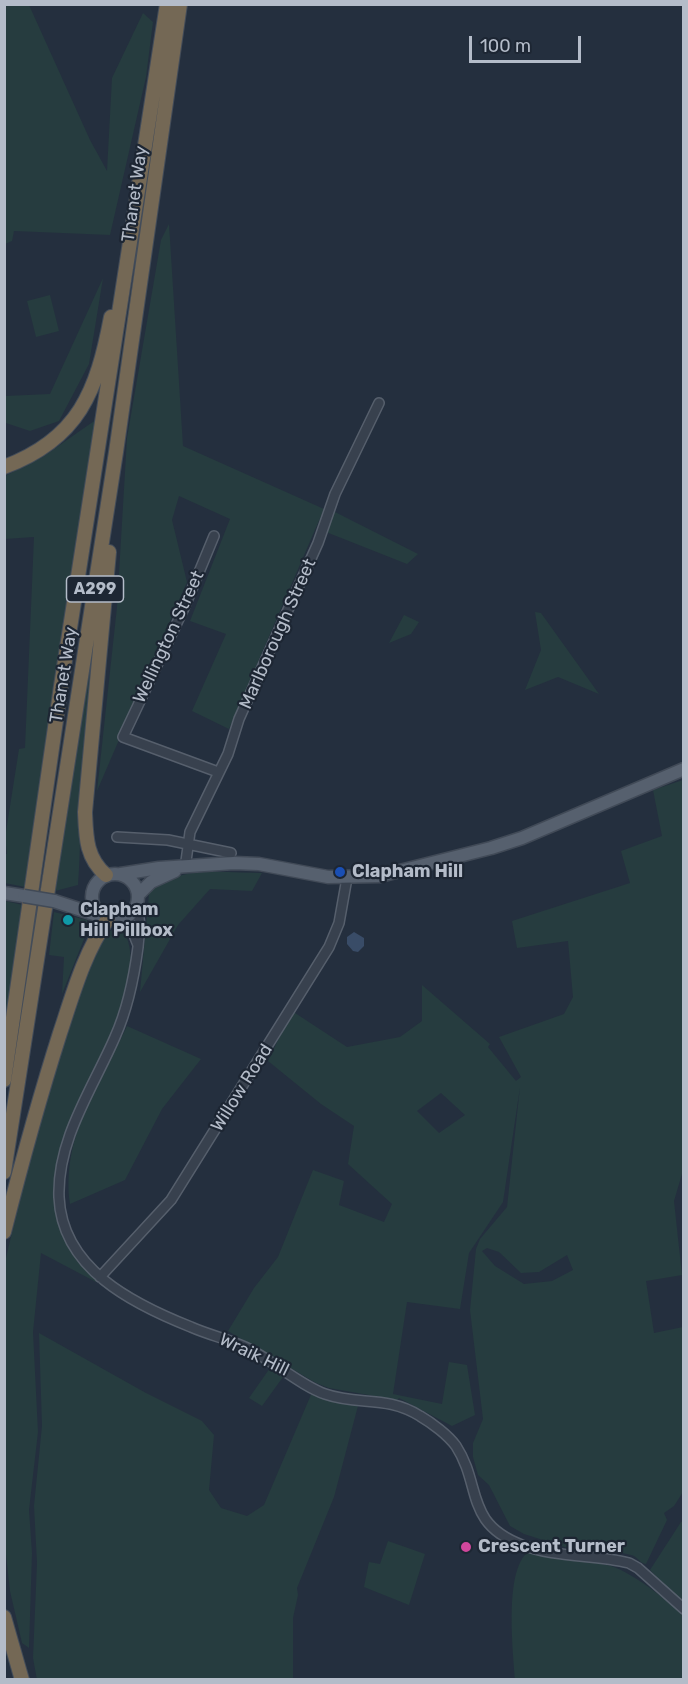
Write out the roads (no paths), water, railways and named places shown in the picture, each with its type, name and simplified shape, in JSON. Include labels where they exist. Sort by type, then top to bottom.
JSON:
[{"type":"highway","name":"Thanet Way","points":[[4,1080],[61,686],[138,203],[167,4]]},
{"type":"highway","name":"Thanet Way","points":[[4,1172],[116,452],[180,4]]},
{"type":"highway","points":[[4,467],[43,450],[69,425],[98,377],[123,249],[138,203]]},
{"type":"highway","points":[[106,875],[98,868],[87,849],[86,801],[116,452]]},
{"type":"highway","points":[[4,454],[26,459]]},
{"type":"highway","points":[[4,1232],[32,1123],[68,1008],[89,950],[104,918]]},
{"type":"highway","points":[[4,1617],[22,1680]]},
{"type":"main road","points":[[104,918],[93,906],[92,892],[94,885],[106,875],[188,867],[259,864],[328,877],[380,876],[491,848],[684,769]]},
{"type":"main road","points":[[4,893],[54,901],[104,918],[123,919],[160,876],[188,867]]},
{"type":"main road","points":[[121,874],[133,882],[137,901]]},
{"type":"main road","points":[[54,901],[78,899],[92,892]]},
{"type":"street","name":"Marlborough Street","points":[[188,867],[186,861],[190,832],[228,754],[239,719],[318,543],[334,494],[379,403]]},
{"type":"street","name":"Wellington Street","points":[[214,536],[185,606],[123,736],[218,772]]},
{"type":"street","points":[[121,841],[188,844],[231,853]]},
{"type":"street","name":"Willow Road","points":[[100,1277],[171,1200],[329,947],[339,923],[347,878]]},
{"type":"street","name":"Wraik Hill","points":[[137,901],[141,924],[124,1013],[75,1122],[60,1178],[60,1206],[67,1233],[82,1261],[100,1277],[159,1312],[244,1347],[324,1394],[401,1405],[423,1417],[455,1445],[478,1511],[490,1526],[520,1545],[541,1551],[629,1563],[638,1568],[684,1610]]},
{"type":"street","points":[[123,919],[138,945]]},
{"type":"water","points":[[354,932],[364,938],[364,946],[358,952],[353,951],[347,944],[347,937]]},
{"type":"place","name":"Clapham Hill","points":[[340,872]]},
{"type":"place","name":"Clapham Hill Pillbox","points":[[68,920]]},
{"type":"place","name":"Crescent Turner","points":[[466,1547]]}]
